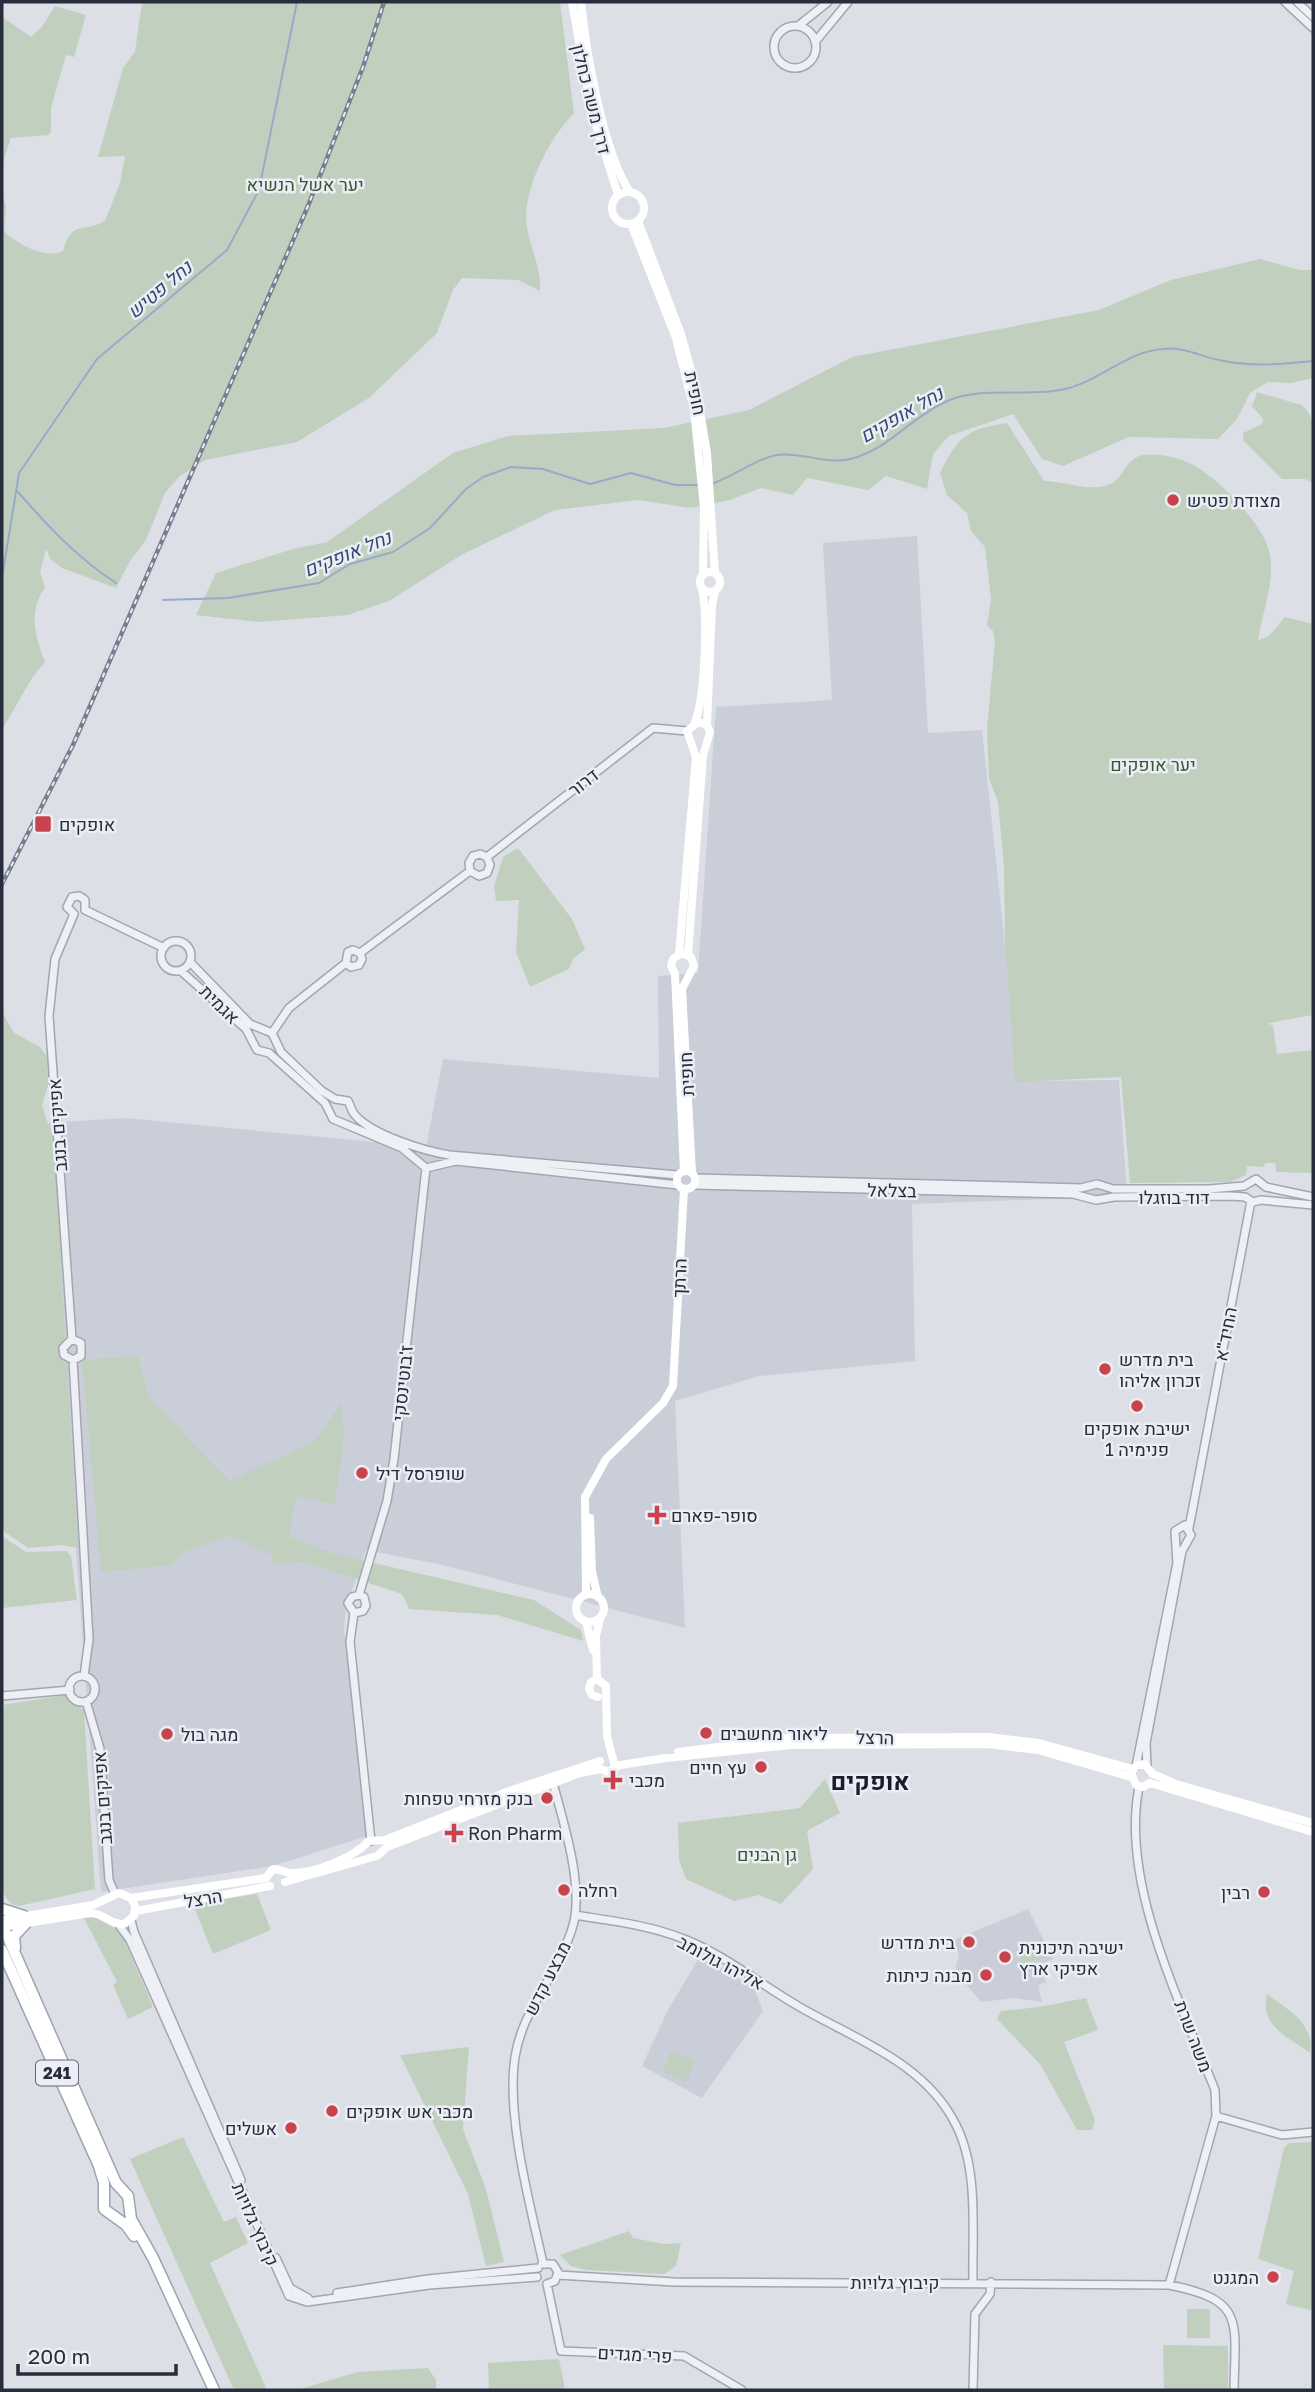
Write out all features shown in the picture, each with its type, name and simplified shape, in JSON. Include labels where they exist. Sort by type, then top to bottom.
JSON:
[{"type":"main road","name":"דרך משה כחלון","points":[[572,2],[591,109],[618,195]]},
{"type":"main road","name":"דרך משה כחלון","points":[[581,2],[600,108],[620,173],[630,192]]},
{"type":"main road","points":[[630,192],[638,195],[644,204],[644,213],[635,223],[620,222],[613,214],[613,202],[618,195],[630,192]]},
{"type":"main road","name":"חופית","points":[[635,223],[676,338],[701,429],[715,573]]},
{"type":"main road","name":"חופית","points":[[703,574],[708,506]]},
{"type":"main road","points":[[715,573],[720,582],[712,606],[707,725],[710,732],[705,743],[683,954],[695,764],[693,743],[687,731],[695,722],[700,696],[705,613],[699,580],[703,574],[715,573]]},
{"type":"main road","points":[[702,589],[715,591]]},
{"type":"main road","points":[[695,722],[707,725]]},
{"type":"main road","points":[[693,743],[705,743]]},
{"type":"main road","name":"חופית","points":[[683,954],[694,966],[682,989],[689,1176],[672,962],[683,954]]},
{"type":"main road","points":[[675,974],[687,976]]},
{"type":"main road","points":[[681,1187],[689,1176]]},
{"type":"main road","name":"הרתך","points":[[591,1483],[617,1447],[667,1398],[673,1385],[681,1187],[689,1176]]},
{"type":"main road","points":[[586,1595],[584,1504],[591,1483]]},
{"type":"main road","points":[[591,1483],[592,1573],[598,1597],[605,1608],[600,1619],[596,1667]]},
{"type":"main road","points":[[597,1679],[586,1622],[579,1617],[576,1609],[578,1601],[586,1595],[598,1597]]},
{"type":"main road","points":[[586,1622],[600,1619]]},
{"type":"main road","points":[[597,1679],[606,1685],[602,1695],[608,1761]]},
{"type":"main road","points":[[597,1679],[589,1689],[592,1695],[602,1695]]},
{"type":"main road","name":"הרצל","points":[[367,1852],[377,1856],[377,1844],[608,1761],[788,1738],[988,1737],[1039,1743],[1133,1770],[1147,1766]]},
{"type":"main road","points":[[1147,1766],[1151,1779]]},
{"type":"main road","points":[[1133,1770],[1139,1787],[1151,1779],[1176,1784],[1313,1824]]},
{"type":"main road","points":[[1151,1779],[1313,1832]]},
{"type":"main road","points":[[285,1877],[273,1869],[268,1882],[280,1888],[285,1877],[367,1852],[377,1844]]},
{"type":"main road","name":"הרצל","points":[[131,1898],[268,1882]]},
{"type":"main road","name":"הרצל","points":[[136,1911],[268,1882]]},
{"type":"main road","points":[[2,1909],[25,1919],[89,1913],[106,1917],[119,1925],[131,1920],[136,1911],[131,1898],[115,1894],[106,1901],[25,1919],[2,1924]]},
{"type":"main road","points":[[106,1901],[106,1917]]},
{"type":"main road","points":[[16,1955],[15,1936],[25,1919]]},
{"type":"main road","name":"241","points":[[2,1924],[121,2190]]},
{"type":"main road","name":"241","points":[[2,1950],[99,2166],[104,2183],[104,2199]]},
{"type":"main road","points":[[188,2334],[134,2235],[104,2209],[104,2199],[109,2192],[121,2190],[128,2196],[131,2219],[153,2258],[214,2390]]},
{"type":"main road","points":[[114,2217],[122,2215],[129,2207]]},
{"type":"street","points":[[828,2],[799,26],[787,27],[775,39],[774,50],[779,62],[790,69],[803,68],[815,54],[816,42],[848,2]]},
{"type":"street","points":[[1285,2],[1313,28]]},
{"type":"street","points":[[1297,2],[1313,17]]},
{"type":"street","points":[[799,26],[809,32],[816,42]]},
{"type":"street","name":"דרור","points":[[487,858],[653,728],[687,731]]},
{"type":"street","points":[[480,854],[487,858],[490,865],[487,873],[479,876],[470,871],[469,863],[473,856],[480,854]]},
{"type":"street","points":[[360,953],[470,871]]},
{"type":"street","points":[[85,910],[85,900],[79,896],[72,897],[67,906],[74,914],[85,910],[164,948]]},
{"type":"street","name":"אפיקים בנגב","points":[[72,1339],[49,1016],[55,959],[74,914]]},
{"type":"street","points":[[170,943],[183,943],[189,949],[190,962],[181,971],[165,966],[162,958],[164,948],[170,943]]},
{"type":"street","points":[[272,1032],[289,1008],[346,963],[348,951],[360,953],[362,959],[359,965],[353,967],[346,963]]},
{"type":"street","name":"אגמית","points":[[190,962],[205,981],[250,1024],[262,1031]]},
{"type":"street","name":"אגמית","points":[[181,971],[195,980],[246,1029],[254,1041]]},
{"type":"street","points":[[272,1032],[262,1031],[254,1041],[257,1050],[269,1053],[329,1109],[333,1119],[343,1121],[417,1159],[426,1168],[435,1164],[472,1162],[681,1187]]},
{"type":"street","points":[[272,1032],[276,1045],[322,1091],[335,1099],[348,1101],[352,1112],[379,1131],[434,1152],[435,1164]]},
{"type":"street","points":[[269,1053],[276,1045]]},
{"type":"street","points":[[329,1109],[335,1099]]},
{"type":"street","points":[[343,1121],[352,1112]]},
{"type":"street","points":[[417,1159],[423,1149]]},
{"type":"street","name":"בצלאל","points":[[434,1152],[689,1176],[1090,1192]]},
{"type":"street","name":"ז'בוטינסקי","points":[[359,1595],[387,1501],[394,1459],[426,1168]]},
{"type":"street","points":[[1313,1197],[1266,1187],[1262,1181],[1254,1179],[1244,1186],[1248,1199],[1313,1205]]},
{"type":"street","name":"דוד בוזגלו","points":[[1244,1186],[1202,1189],[1104,1188],[1097,1184],[1090,1192],[1096,1200],[1248,1199]]},
{"type":"street","points":[[1262,1200],[1266,1187]]},
{"type":"street","points":[[1102,1198],[1104,1188]]},
{"type":"street","name":"החיד\"א","points":[[1177,1538],[1175,1531],[1185,1527],[1191,1508],[1248,1199]]},
{"type":"street","points":[[73,1360],[80,1356],[83,1349],[78,1341],[72,1339],[64,1345],[63,1352],[73,1360],[89,1639],[84,1676]]},
{"type":"street","points":[[1147,1766],[1146,1743],[1183,1548],[1188,1539],[1185,1527]]},
{"type":"street","points":[[1133,1770],[1177,1563],[1177,1538],[1188,1539]]},
{"type":"street","points":[[354,1613],[360,1612],[366,1606],[365,1600],[359,1595],[352,1597],[348,1603],[354,1613],[350,1642],[377,1844]]},
{"type":"street","points":[[84,1676],[93,1682],[95,1689],[92,1698],[86,1701],[76,1700],[70,1690],[73,1681],[84,1676]]},
{"type":"street","points":[[2,1696],[70,1690]]},
{"type":"street","name":"אפיקים בנגב","points":[[86,1701],[100,1749],[109,1880],[115,1894]]},
{"type":"street","name":"מבצע קדש","points":[[541,2266],[515,2106],[515,2058],[532,2003],[557,1963],[575,1915],[568,1848],[552,1779]]},
{"type":"street","name":"משה שרת","points":[[1139,1787],[1135,1833],[1143,1894],[1215,2090],[1216,2116],[1169,2285]]},
{"type":"street","name":"אליהו גולומב","points":[[575,1915],[624,1923],[686,1940],[888,2055],[937,2095],[958,2128],[967,2158],[973,2282]]},
{"type":"street","name":"קיבוץ גלויות","points":[[131,1920],[134,1933],[220,2133],[294,2293],[307,2298],[428,2279],[541,2266]]},
{"type":"street","name":"קיבוץ גלויות","points":[[119,1925],[130,1940],[289,2296],[307,2302],[429,2285],[537,2277]]},
{"type":"street","points":[[1216,2116],[1282,2134],[1313,2132]]},
{"type":"street","points":[[552,2264],[558,2275],[555,2281],[547,2284],[537,2277],[541,2266],[552,2264]]},
{"type":"street","name":"קיבוץ גלויות","points":[[558,2275],[674,2282],[1169,2285],[1204,2292],[1227,2306],[1234,2324],[1234,2390]]},
{"type":"street","points":[[972,2390],[975,2314],[990,2294],[991,2282]]},
{"type":"street","name":"פרי מגדים","points":[[547,2284],[547,2298],[561,2351],[684,2356],[741,2390]]},
{"type":"shaded area","points":[[917,536],[928,733],[982,730],[1005,945],[1015,1081],[1119,1080],[1127,1196],[912,1204],[915,1361],[759,1376],[675,1401],[685,1628],[443,1565],[366,1550],[346,1607],[344,1630],[367,1836],[273,1866],[101,1892],[45,1123],[125,1118],[426,1147],[443,1059],[659,1078],[658,976],[698,973],[716,707],[832,700],[823,543]]},
{"type":"shaded area","name":"ישיבה תיכונית אפיקי ארץ","points":[[1028,1909],[1053,1959],[1039,1965],[1046,1982],[1038,1985],[1042,2002],[1015,1998],[981,2002],[955,1971],[959,1955],[954,1940]]},
{"type":"shaded area","points":[[700,1956],[754,1988],[763,2011],[702,2098],[642,2066],[668,2010]]},
{"type":"green space","name":"יער אשל הנשיא","points":[[142,2],[560,2],[574,113],[547,150],[528,198],[527,227],[540,291],[518,280],[462,278],[453,290],[437,333],[369,398],[297,442],[205,460],[180,476],[165,493],[146,540],[130,561],[116,588],[62,568],[51,560],[46,549],[40,573],[45,587],[35,615],[36,634],[45,662],[32,678],[2,730],[2,194],[6,206],[4,231],[23,245],[40,252],[63,251],[66,241],[74,231],[105,221],[120,183],[125,156],[98,157],[123,68],[135,52]]},
{"type":"green space","points":[[55,6],[86,15],[74,57],[66,55],[51,108],[51,132],[48,135],[11,138],[2,164],[2,17],[31,37],[42,27]]},
{"type":"green space","points":[[1260,259],[1300,270],[1313,270],[1313,378],[1291,383],[1268,382],[1250,393],[1237,419],[1218,439],[1129,437],[1063,466],[1042,459],[1013,414],[949,436],[933,454],[927,489],[886,476],[868,490],[807,478],[793,495],[761,488],[730,500],[691,508],[638,500],[555,510],[463,554],[389,601],[348,615],[259,622],[196,615],[216,573],[293,549],[327,542],[453,453],[508,436],[664,428],[749,410],[852,357],[1099,310],[1171,280]]},
{"type":"green space","points":[[1257,392],[1301,405],[1307,410],[1313,422],[1313,483],[1305,479],[1282,479],[1243,440],[1243,433],[1262,424],[1263,419],[1252,406]]},
{"type":"green space","name":"יער אופקים","points":[[1007,423],[1044,481],[1084,487],[1108,485],[1118,479],[1132,460],[1143,455],[1177,458],[1205,473],[1240,505],[1267,544],[1271,576],[1258,640],[1269,636],[1285,617],[1313,624],[1313,1015],[1268,1023],[1273,1026],[1277,1054],[1313,1050],[1313,1173],[1276,1172],[1275,1163],[1265,1163],[1264,1167],[1247,1166],[1246,1175],[1230,1182],[1130,1183],[1121,1077],[1015,1082],[1005,945],[1004,867],[998,802],[989,779],[987,729],[995,641],[993,631],[987,625],[991,600],[985,547],[971,531],[967,513],[947,495],[940,473],[952,451],[965,437],[982,428]]},
{"type":"green space","points":[[518,848],[572,919],[585,949],[573,959],[569,969],[530,987],[516,952],[519,900],[496,901],[494,886],[503,857]]},
{"type":"green space","points":[[2,1012],[14,1033],[40,1047],[54,1066],[42,1105],[58,1155],[61,1271],[78,1548],[62,1545],[28,1548],[2,1530]]},
{"type":"green space","points":[[138,1356],[149,1397],[229,1481],[314,1442],[341,1403],[344,1435],[335,1505],[296,1496],[289,1537],[335,1554],[534,1600],[581,1630],[583,1641],[497,1615],[409,1609],[402,1594],[305,1562],[274,1565],[271,1554],[228,1536],[182,1553],[173,1565],[101,1572],[82,1360]]},
{"type":"green space","points":[[2,1536],[26,1552],[66,1551],[71,1556],[77,1600],[2,1608]]},
{"type":"green space","points":[[65,1695],[84,1710],[95,1889],[19,1906],[11,1904],[2,1892],[2,1705]]},
{"type":"green space","name":"גן הבנים","points":[[825,1779],[840,1813],[807,1831],[813,1869],[781,1904],[759,1895],[734,1901],[686,1879],[679,1860],[678,1823],[800,1808]]},
{"type":"green space","points":[[257,1894],[271,1930],[213,1954],[193,1904]]},
{"type":"green space","points":[[95,1917],[121,1932],[153,2007],[128,2019],[113,1985],[117,1982],[84,1918]]},
{"type":"green space","points":[[1041,1938],[1048,1954],[1023,1965],[1016,1948]]},
{"type":"green space","points":[[1267,1994],[1304,2025],[1308,2033],[1310,2053],[1284,2036],[1271,2023],[1266,2005]]},
{"type":"green space","points":[[1086,1998],[1098,2030],[1064,2042],[1095,2120],[1092,2130],[1077,2130],[1040,2064],[997,2019],[1001,2011]]},
{"type":"green space","points":[[469,2047],[463,2129],[486,2189],[504,2262],[486,2266],[468,2194],[400,2055]]},
{"type":"green space","points":[[671,2051],[695,2061],[687,2082],[663,2072]]},
{"type":"green space","points":[[183,2137],[224,2222],[236,2217],[248,2243],[210,2263],[267,2390],[234,2390],[130,2159]]},
{"type":"green space","points":[[1313,2142],[1313,2311],[1286,2304],[1294,2271],[1258,2259],[1284,2148],[1289,2143]]},
{"type":"green space","points":[[629,2231],[633,2238],[664,2244],[681,2243],[676,2266],[664,2274],[585,2270],[571,2266],[560,2255]]},
{"type":"green space","points":[[1187,2309],[1210,2309],[1210,2338],[1187,2338]]},
{"type":"green space","points":[[1163,2345],[1228,2346],[1228,2390],[1164,2390]]},
{"type":"green space","points":[[559,2359],[565,2390],[489,2390],[488,2363]]},
{"type":"green space","points":[[428,2368],[436,2380],[436,2390],[296,2390],[358,2372]]},
{"type":"waterway","name":"נחל פטיש","points":[[2,578],[19,473],[97,359],[227,250],[259,190],[297,2]]},
{"type":"waterway","name":"נחל אופקים","points":[[714,483],[776,455],[850,459],[875,449],[945,402],[974,394],[1065,389],[1090,380],[1149,351],[1178,349],[1216,360],[1246,364],[1313,361]]},
{"type":"waterway","name":"נחל אופקים","points":[[163,600],[228,598],[319,583],[350,564],[393,552],[430,528],[466,489],[483,477],[511,467],[543,469],[590,484],[631,473],[675,485],[698,485]]},
{"type":"waterway","name":"נחל אופקים","points":[[17,491],[75,552],[116,583]]},
{"type":"railway","points":[[2,884],[73,745],[308,206],[363,67],[384,2]]},
{"type":"place","name":"מצודת פטיש","points":[[1173,500]]},
{"type":"place","name":"אופקים","points":[[43,824]]},
{"type":"place","name":"בית מדרש זכרון אליהו","points":[[1105,1369]]},
{"type":"place","name":"ישיבת אופקים פנימיה 1","points":[[1137,1406]]},
{"type":"place","name":"שופרסל דיל","points":[[362,1473]]},
{"type":"place","name":"סופר-פארם","points":[[657,1515]]},
{"type":"place","name":"ליאור מחשבים","points":[[706,1733]]},
{"type":"place","name":"מגה בול","points":[[167,1734]]},
{"type":"place","name":"עץ חיים","points":[[761,1767]]},
{"type":"place","name":"מכבי","points":[[613,1780]]},
{"type":"place","name":"בנק מזרחי טפחות","points":[[547,1798]]},
{"type":"place","name":"Ron Pharm","points":[[454,1833]]},
{"type":"place","name":"רחלה","points":[[564,1890]]},
{"type":"place","name":"רבין","points":[[1264,1892]]},
{"type":"place","name":"בית מדרש","points":[[969,1942]]},
{"type":"place","name":"ישיבה תיכונית אפיקי ארץ","points":[[1005,1957]]},
{"type":"place","name":"מבנה כיתות","points":[[986,1975]]},
{"type":"place","name":"מכבי אש אופקים","points":[[332,2111]]},
{"type":"place","name":"אשלים","points":[[291,2128]]},
{"type":"place","name":"המגנט","points":[[1273,2277]]},
{"type":"district","name":"אופקים","points":[[870,1780]]}]
